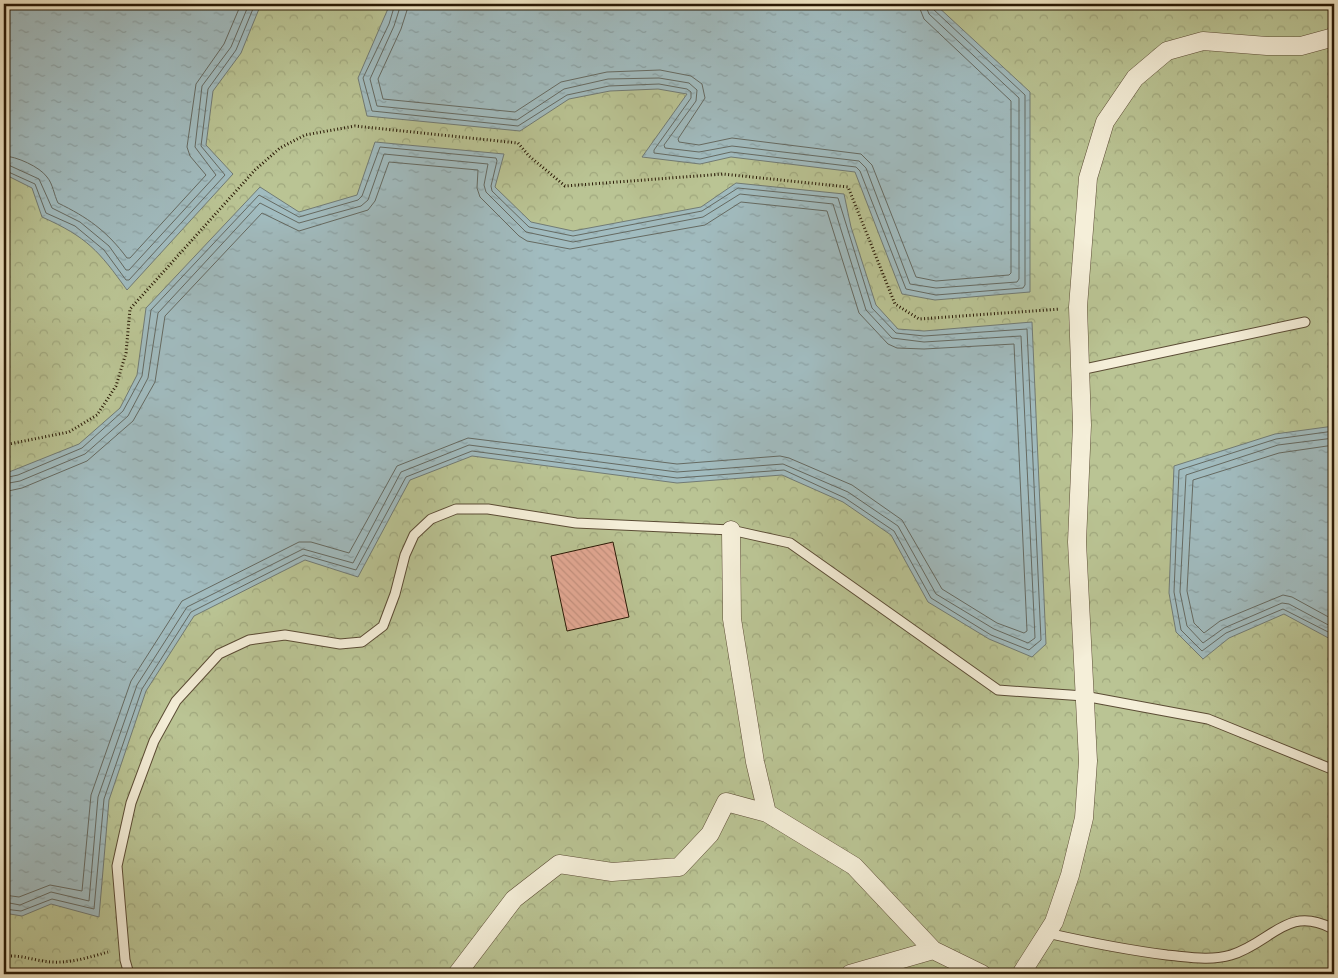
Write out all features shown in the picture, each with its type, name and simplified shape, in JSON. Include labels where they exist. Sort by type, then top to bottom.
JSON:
[{"type":"street","points":[[1021,974],[1054,922],[1070,875],[1084,818],[1088,761],[1077,542],[1082,425],[1078,307],[1088,178],[1105,122],[1135,78],[1167,51],[1202,41],[1267,46],[1301,46],[1334,37]]},
{"type":"street","points":[[731,530],[732,619],[755,762],[766,813]]},
{"type":"street","points":[[457,974],[514,899],[559,864],[612,872],[679,867],[710,834],[726,802],[766,813],[854,866],[933,950],[982,974]]},
{"type":"street","points":[[850,974],[933,950]]},
{"type":"lane","points":[[1080,370],[1305,322]]},
{"type":"lane","points":[[129,974],[124,948],[117,866],[131,803],[154,741],[176,701],[219,654],[250,640],[285,635],[340,644],[362,642],[383,626],[395,594],[405,555],[414,535],[431,519],[456,509],[488,509],[576,523],[731,530],[790,543],[998,690],[1084,696],[1208,719],[1334,770]]},
{"type":"lane","points":[[1047,933],[1119,949],[1208,959],[1232,954],[1253,946],[1294,920],[1317,920],[1333,927],[1334,937]]},
{"type":"path","points":[[4,445],[69,432],[96,415],[116,386],[126,353],[130,309],[248,177],[280,148],[305,135],[355,126],[518,143],[529,156],[565,186],[723,174],[848,187],[895,304],[919,319],[1078,307]]},
{"type":"path","points":[[4,957],[13,955],[44,962],[75,962],[124,948]]},
{"type":"green space","points":[[4,4],[1334,4],[1334,974],[4,974]]},
{"type":"water","points":[[4,4],[261,4],[241,53],[213,91],[206,145],[233,174],[127,290],[91,246],[70,231],[42,217],[32,188],[4,174]]},
{"type":"water","points":[[390,4],[935,4],[1030,92],[1030,292],[935,300],[902,294],[855,172],[731,157],[700,164],[642,157],[687,94],[658,89],[610,91],[569,99],[520,131],[367,116],[358,78]]},
{"type":"water","points":[[375,142],[504,154],[495,187],[531,222],[573,231],[701,207],[736,183],[844,194],[851,227],[876,305],[898,329],[924,331],[1032,322],[1046,644],[1032,657],[989,639],[928,602],[891,535],[843,502],[782,475],[677,483],[472,456],[410,480],[358,577],[305,560],[194,616],[146,691],[109,800],[99,917],[51,904],[22,916],[4,913],[4,474],[79,444],[120,408],[137,375],[146,308],[260,187],[299,212],[357,195]]},
{"type":"water","points":[[1334,426],[1334,641],[1284,614],[1229,638],[1203,659],[1176,632],[1169,593],[1174,466],[1275,434]]},
{"type":"building","points":[[613,542],[629,617],[567,631],[551,556]]}]
